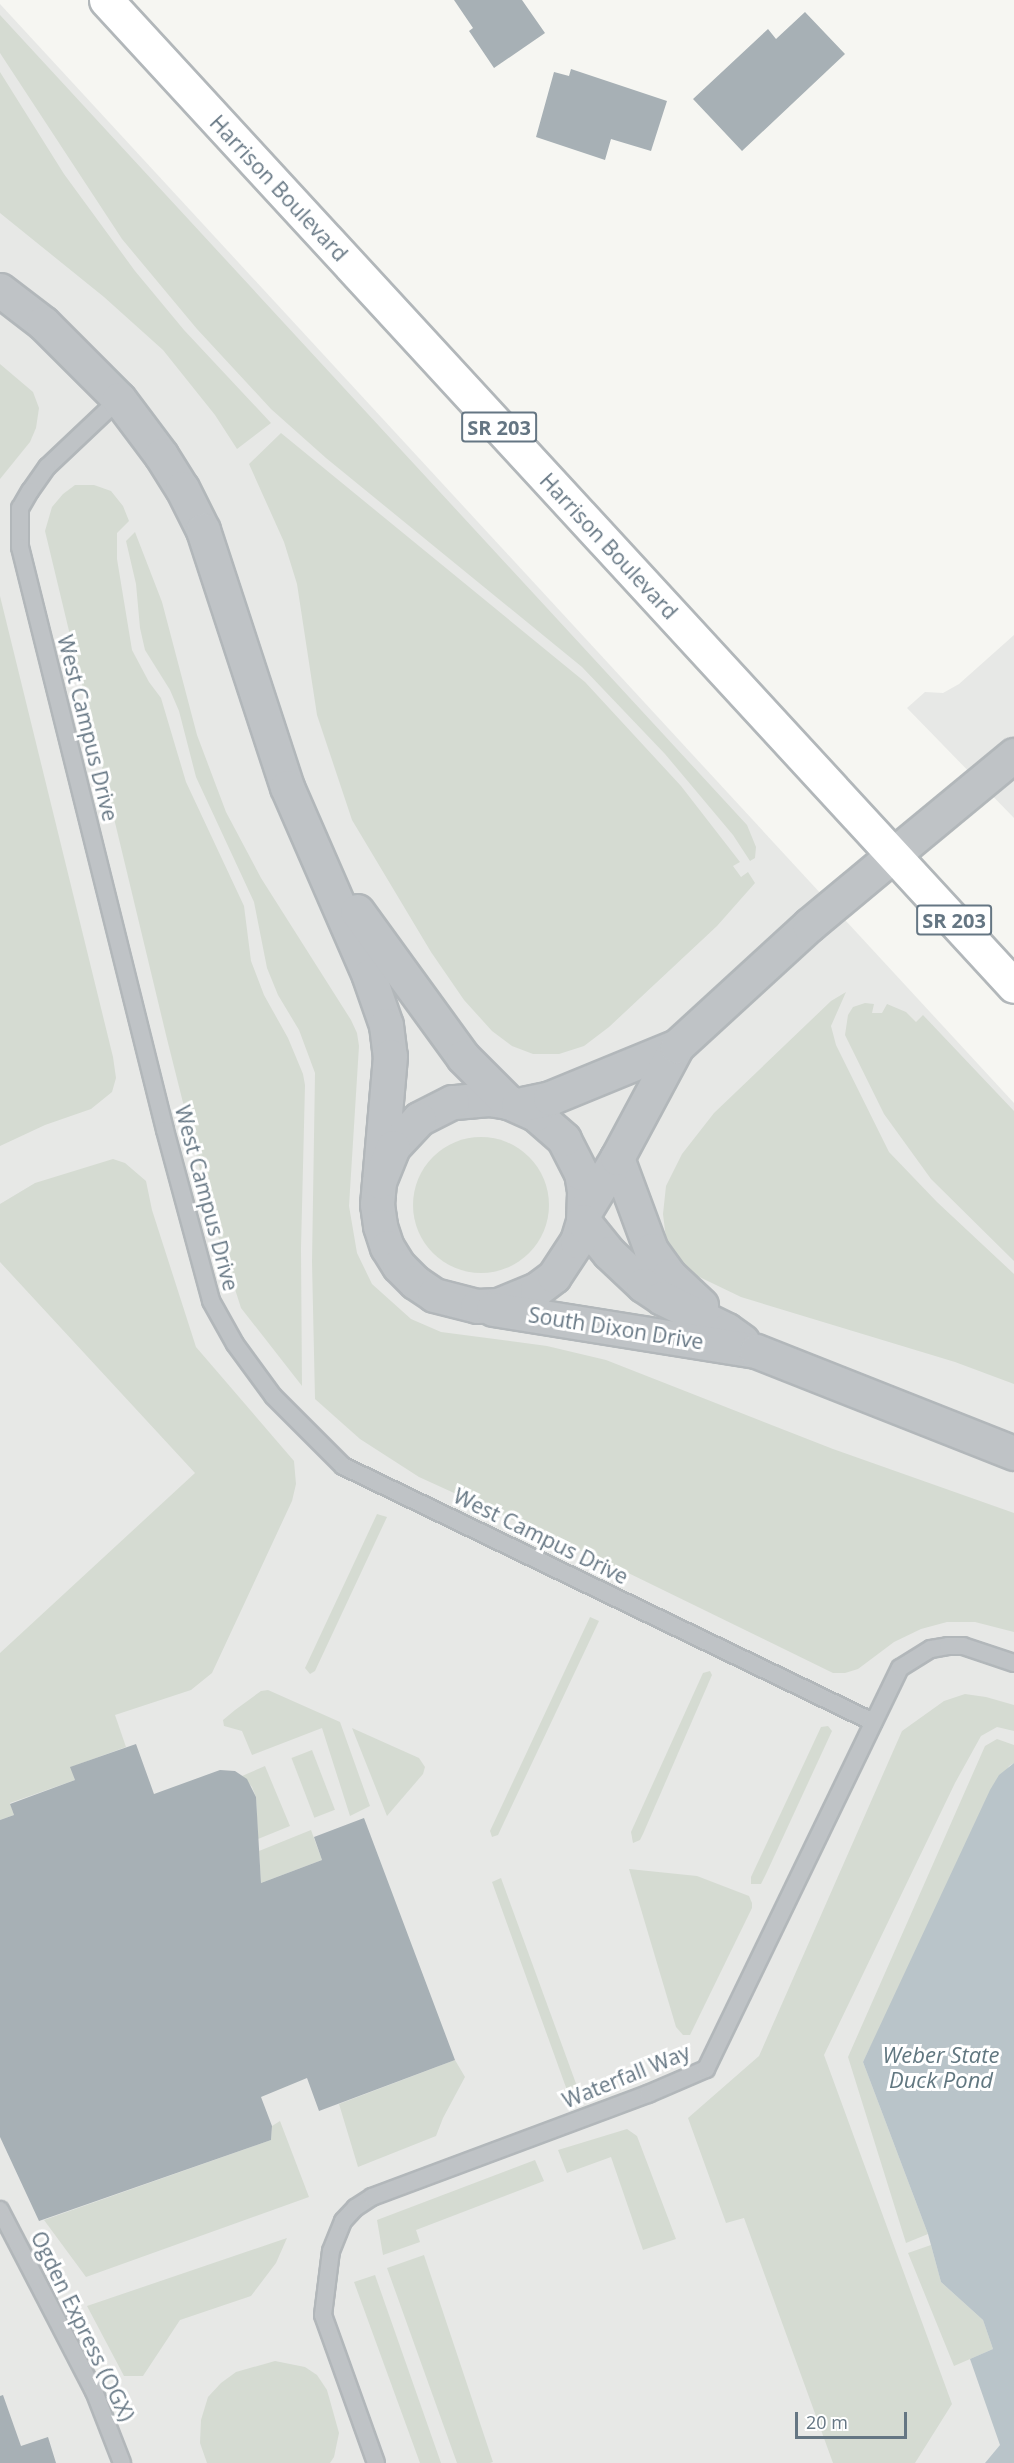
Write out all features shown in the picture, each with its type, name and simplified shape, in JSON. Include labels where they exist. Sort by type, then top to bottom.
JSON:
[{"type":"main road","name":"Harrison Boulevard","points":[[106,0],[1014,986]]},
{"type":"street","points":[[0,291],[43,323],[120,399],[182,488],[203,530],[287,787],[369,976],[386,1025],[390,1056],[377,1204],[380,1226],[387,1247],[399,1266],[415,1282],[434,1295],[454,1303],[477,1306],[498,1305],[518,1299],[537,1289],[554,1276],[577,1241],[584,1216],[677,1046],[808,925],[1014,755]]},
{"type":"street","points":[[321,861],[463,1057],[513,1104],[551,1125],[564,1139],[581,1173],[584,1216]]},
{"type":"street","points":[[379,1181],[393,1147],[419,1119],[452,1102],[489,1099],[513,1104],[550,1098],[677,1046]]},
{"type":"street","points":[[617,1158],[651,1250],[669,1275],[727,1330]]},
{"type":"street","name":"South Dixon Drive","points":[[584,1216],[609,1253],[644,1285],[662,1298],[727,1330],[756,1351]]},
{"type":"street","name":"South Dixon Drive","points":[[477,1306],[756,1351],[1014,1453]]},
{"type":"lane","name":"West Campus Drive","points":[[120,399],[46,467],[20,508],[20,547],[165,1130],[211,1301],[235,1344],[273,1396],[343,1466],[873,1722]]},
{"type":"lane","name":"Waterfall Way","points":[[376,2463],[323,2315],[331,2251],[343,2222],[355,2208],[372,2197],[648,2094],[706,2069],[900,1668],[930,1649],[963,1646],[1014,1663]]},
{"type":"lane","name":"Ogden Express (OGX)","points":[[0,2210],[94,2391],[122,2463]]},
{"type":"shaded area","points":[[0,4],[1014,1103],[1014,2463],[0,2463]]},
{"type":"shaded area","points":[[0,15],[747,825],[756,847],[755,858],[750,861],[733,835],[665,754],[582,667],[326,458],[271,409],[197,329],[122,239],[0,53]]},
{"type":"shaded area","points":[[0,72],[64,174],[135,271],[184,330],[271,423],[237,449],[215,415],[163,350],[104,297],[0,213]]},
{"type":"shaded area","points":[[0,364],[33,392],[39,408],[36,428],[30,442],[0,479]]},
{"type":"shaded area","points":[[281,433],[585,682],[681,786],[740,862],[733,866],[741,877],[748,872],[755,883],[717,926],[609,1027],[584,1046],[559,1054],[533,1054],[512,1046],[492,1031],[464,1000],[431,952],[352,820],[317,715],[297,584],[284,542],[249,464]]},
{"type":"shaded area","points":[[75,485],[94,485],[111,491],[123,506],[129,521],[117,533],[117,559],[132,650],[149,682],[161,698],[186,782],[244,906],[251,961],[264,995],[288,1038],[303,1074],[305,1085],[301,1248],[302,1386],[241,1308],[211,1214],[45,531],[52,507]]},
{"type":"shaded area","points":[[135,532],[162,602],[197,735],[226,812],[261,878],[357,1033],[359,1046],[349,1206],[357,1253],[372,1284],[411,1319],[441,1332],[547,1346],[606,1360],[833,1449],[1014,1513],[1014,1632],[975,1622],[947,1622],[921,1629],[894,1642],[858,1669],[845,1673],[833,1673],[616,1567],[419,1477],[360,1439],[315,1399],[312,1262],[315,1073],[299,1030],[278,995],[267,968],[254,902],[196,777],[179,711],[170,690],[145,650],[140,628],[136,584],[126,541]]},
{"type":"shaded area","points":[[0,596],[113,1057],[116,1078],[112,1092],[91,1109],[45,1125],[0,1146]]},
{"type":"shaded area","points":[[1014,635],[1014,818],[907,708],[925,692],[943,693],[959,684]]},
{"type":"shaded area","points":[[846,992],[831,1026],[836,1045],[889,1152],[937,1202],[1014,1274],[1014,1384],[955,1362],[741,1297],[689,1272],[675,1256],[666,1239],[663,1214],[666,1186],[682,1154],[714,1113],[831,1001]]},
{"type":"shaded area","points":[[865,1003],[874,1004],[872,1013],[882,1013],[887,1004],[906,1012],[916,1022],[923,1015],[1014,1111],[1014,1261],[931,1179],[884,1114],[845,1035],[848,1015],[853,1007]]},
{"type":"shaded area","points":[[481,1137],[507,1142],[519,1148],[529,1157],[538,1167],[544,1179],[549,1205],[544,1231],[538,1243],[529,1253],[519,1262],[507,1268],[481,1273],[455,1268],[443,1262],[433,1253],[424,1243],[418,1231],[413,1205],[418,1179],[424,1167],[433,1157],[443,1148],[455,1142]]},
{"type":"shaded area","points":[[113,1159],[125,1163],[146,1181],[152,1210],[196,1347],[294,1461],[296,1484],[292,1501],[212,1673],[191,1690],[115,1715],[126,1747],[71,1767],[75,1780],[10,1803],[14,1815],[0,1820],[0,1653],[195,1473],[0,1262],[0,1204],[35,1183]]},
{"type":"shaded area","points":[[377,1514],[387,1517],[315,1671],[310,1674],[305,1668]]},
{"type":"shaded area","points":[[590,1617],[599,1621],[498,1835],[492,1837],[490,1831]]},
{"type":"shaded area","points":[[710,1671],[712,1675],[643,1834],[640,1840],[633,1843],[631,1832],[703,1673]]},
{"type":"shaded area","points":[[268,1690],[340,1722],[370,1806],[350,1816],[322,1728],[252,1755],[242,1731],[224,1726],[223,1720],[235,1710],[261,1691]]},
{"type":"shaded area","points":[[965,1694],[1014,1705],[1014,1731],[997,1727],[981,1736],[955,1783],[824,2055],[952,2404],[915,2463],[833,2463],[744,2218],[726,2223],[688,2118],[759,2056],[902,1731],[944,1701]]},
{"type":"shaded area","points":[[828,1726],[832,1731],[766,1874],[761,1884],[751,1884],[751,1877],[821,1727]]},
{"type":"shaded area","points":[[352,1728],[419,1758],[425,1767],[423,1774],[387,1816]]},
{"type":"shaded area","points":[[997,1739],[1014,1745],[1014,1763],[1009,1766],[863,2062],[928,2234],[906,2243],[848,2057],[985,1746]]},
{"type":"shaded area","points":[[312,1750],[335,1810],[314,1818],[291,1758]]},
{"type":"shaded area","points":[[265,1766],[290,1826],[258,1839],[256,1797],[252,1787],[242,1776]]},
{"type":"shaded area","points":[[311,1830],[322,1860],[261,1883],[259,1851]]},
{"type":"shaded area","points":[[629,1869],[697,1876],[749,1896],[752,1903],[752,1908],[690,2035],[683,2035],[676,2027]]},
{"type":"shaded area","points":[[501,1878],[578,2089],[574,2093],[568,2093],[492,1882]]},
{"type":"shaded area","points":[[455,2060],[465,2077],[436,2136],[358,2167],[339,2104]]},
{"type":"shaded area","points":[[280,2121],[309,2197],[86,2277],[44,2220],[271,2140],[272,2126]]},
{"type":"shaded area","points":[[627,2129],[637,2136],[676,2239],[643,2250],[611,2157],[567,2173],[558,2150]]},
{"type":"shaded area","points":[[535,2160],[544,2181],[416,2230],[420,2242],[383,2255],[377,2220]]},
{"type":"shaded area","points":[[287,2238],[276,2263],[251,2296],[180,2320],[143,2376],[124,2376],[87,2306]]},
{"type":"shaded area","points":[[931,2245],[941,2282],[983,2320],[993,2349],[954,2366],[908,2253]]},
{"type":"shaded area","points":[[424,2255],[493,2462],[490,2463],[457,2463],[387,2268]]},
{"type":"shaded area","points":[[375,2275],[441,2463],[420,2463],[354,2282]]},
{"type":"shaded area","points":[[275,2361],[305,2367],[317,2375],[327,2390],[339,2433],[334,2457],[330,2463],[207,2463],[200,2443],[201,2420],[208,2397],[236,2372]]},
{"type":"water","name":"Weber State Duck Pond","points":[[1014,1763],[1014,2463],[985,2463],[1000,2445],[970,2359],[993,2349],[983,2320],[941,2282],[928,2234],[863,2062],[990,1790],[999,1775]]},
{"type":"building","points":[[454,0],[522,0],[545,33],[494,68],[469,31],[473,28]]},
{"type":"building","points":[[805,12],[845,54],[742,151],[693,99],[768,29],[776,39]]},
{"type":"building","points":[[571,69],[667,101],[651,151],[611,139],[605,160],[536,137],[554,72],[569,76]]},
{"type":"building","points":[[136,1744],[154,1794],[220,1770],[235,1771],[247,1779],[256,1797],[261,1883],[322,1860],[314,1837],[364,1818],[455,2060],[319,2111],[307,2078],[261,2097],[272,2126],[271,2140],[39,2221],[0,2137],[0,1820],[14,1815],[10,1804],[75,1780],[70,1767]]},
{"type":"building","points":[[3,2395],[21,2446],[48,2437],[56,2463],[0,2463],[0,2396]]}]
